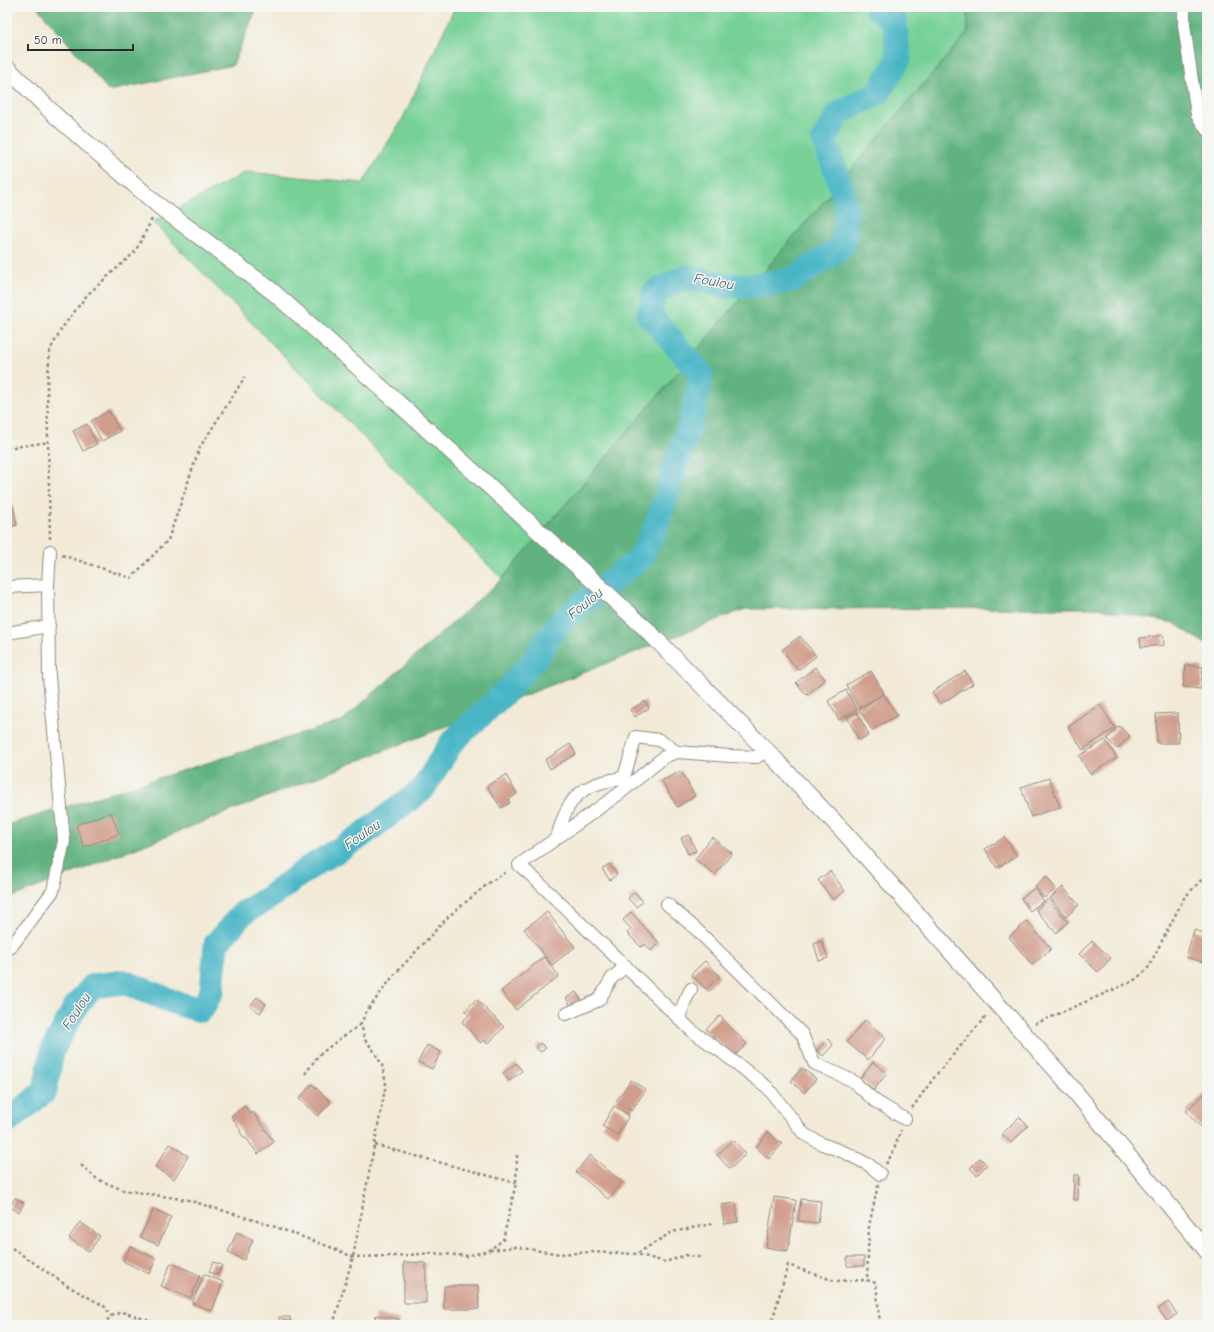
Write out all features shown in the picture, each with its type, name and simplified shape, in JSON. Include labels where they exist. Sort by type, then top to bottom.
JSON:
[{"type":"street","points":[[1184,7],[1184,25],[1197,115],[1207,130]]},
{"type":"street","points":[[7,68],[57,117],[159,206],[272,291],[391,396],[645,628],[766,750],[845,834],[1067,1082],[1207,1251]]},
{"type":"street","points":[[7,949],[11,947],[53,891],[64,841],[49,676],[48,585],[50,551]]},
{"type":"street","points":[[7,587],[48,585]]},
{"type":"street","points":[[7,633],[49,626]]},
{"type":"street","points":[[557,838],[562,818],[577,794],[594,784],[624,777],[636,737],[659,740],[677,752]]},
{"type":"street","points":[[766,750],[757,757],[677,752],[664,757],[620,793],[519,865],[626,966],[692,1031],[767,1087],[804,1134],[822,1144],[846,1153],[869,1165],[880,1174]]},
{"type":"street","points":[[667,904],[702,935],[802,1034],[814,1063],[853,1081],[875,1101],[904,1119]]},
{"type":"street","points":[[566,1014],[599,1000],[612,978],[626,966]]},
{"type":"street","points":[[679,1018],[691,989]]},
{"type":"path","points":[[159,206],[135,252],[87,295],[62,328],[50,350],[47,386],[50,551],[130,578],[168,540],[200,447],[245,377]]},
{"type":"path","points":[[7,448],[49,442]]},
{"type":"path","points":[[305,1074],[318,1056],[361,1024],[366,1012],[394,975],[449,916],[490,882],[519,865]]},
{"type":"path","points":[[1021,1030],[1059,1012],[1133,981],[1147,970],[1184,898],[1207,874]]},
{"type":"path","points":[[867,1280],[868,1226],[880,1174],[893,1152],[904,1119],[936,1075],[986,1016]]},
{"type":"path","points":[[333,1325],[353,1257],[386,1084],[382,1065],[372,1048],[365,1040],[361,1024]]},
{"type":"path","points":[[375,1145],[516,1183]]},
{"type":"path","points":[[488,1251],[503,1240],[516,1183],[518,1155]]},
{"type":"path","points":[[81,1165],[97,1179],[123,1190],[188,1200],[270,1225],[353,1257],[433,1253],[467,1256],[516,1247],[560,1254],[591,1252],[637,1254],[665,1262],[686,1255],[703,1257]]},
{"type":"path","points":[[637,1254],[672,1232],[712,1224]]},
{"type":"path","points":[[12,1248],[66,1285],[104,1306],[111,1316]]},
{"type":"path","points":[[771,1325],[788,1265],[835,1281],[867,1280],[876,1284],[880,1325]]},
{"type":"path","points":[[103,1325],[111,1316],[122,1312],[163,1325]]},
{"type":"green space","points":[[37,7],[257,7],[233,65],[109,91]]},
{"type":"green space","points":[[455,7],[967,7],[968,32],[502,579],[153,222],[246,172],[363,183],[403,118]]},
{"type":"green space","points":[[967,7],[1207,7],[1207,645],[1174,623],[1096,608],[745,609],[7,899],[7,825],[342,721],[502,579],[968,32]]},
{"type":"building","points":[[109,411],[120,431],[102,441],[91,421]]},
{"type":"building","points":[[87,424],[97,444],[83,451],[73,431]]},
{"type":"building","points":[[13,506],[17,525],[7,527],[7,507]]},
{"type":"building","points":[[1163,635],[1164,645],[1141,647],[1140,638]]},
{"type":"building","points":[[800,636],[816,656],[798,670],[782,650]]},
{"type":"building","points":[[1186,665],[1203,667],[1201,689],[1183,687]]},
{"type":"building","points":[[815,667],[825,679],[807,695],[796,683]]},
{"type":"building","points":[[871,671],[884,693],[859,708],[846,685]]},
{"type":"building","points":[[965,671],[973,684],[940,704],[932,692]]},
{"type":"building","points":[[846,690],[857,709],[839,720],[828,701]]},
{"type":"building","points":[[884,694],[897,715],[872,730],[859,709]]},
{"type":"building","points":[[645,701],[649,708],[635,717],[630,710]]},
{"type":"building","points":[[1100,705],[1115,728],[1083,750],[1068,727]]},
{"type":"building","points":[[857,712],[869,735],[859,740],[847,717]]},
{"type":"building","points":[[1178,713],[1179,743],[1157,743],[1156,714]]},
{"type":"building","points":[[1119,726],[1130,736],[1117,749],[1107,739]]},
{"type":"building","points":[[1105,740],[1117,758],[1090,774],[1079,756]]},
{"type":"building","points":[[570,744],[576,754],[550,769],[545,760]]},
{"type":"building","points":[[681,771],[695,796],[677,807],[662,781]]},
{"type":"building","points":[[506,775],[517,794],[508,800],[510,803],[501,808],[487,786]]},
{"type":"building","points":[[1049,778],[1060,807],[1031,817],[1021,787]]},
{"type":"building","points":[[111,812],[119,834],[84,847],[76,825]]},
{"type":"building","points":[[689,835],[696,851],[688,854],[681,838]]},
{"type":"building","points":[[712,837],[732,853],[715,875],[695,859]]},
{"type":"building","points":[[1005,837],[1017,856],[997,868],[985,849]]},
{"type":"building","points":[[609,864],[617,874],[610,880],[602,869]]},
{"type":"building","points":[[830,871],[845,891],[833,900],[818,880]]},
{"type":"building","points":[[1046,876],[1056,889],[1044,898],[1035,886]]},
{"type":"building","points":[[1063,887],[1079,905],[1066,917],[1050,898]]},
{"type":"building","points":[[1035,888],[1044,901],[1030,911],[1021,898]]},
{"type":"building","points":[[635,892],[643,902],[636,907],[628,898]]},
{"type":"building","points":[[1048,899],[1068,922],[1056,933],[1036,910]]},
{"type":"building","points":[[547,912],[575,947],[552,965],[524,929]]},
{"type":"building","points":[[631,912],[659,943],[651,951],[645,944],[641,947],[627,933],[631,929],[623,920]]},
{"type":"building","points":[[1027,921],[1051,949],[1032,965],[1009,937]]},
{"type":"building","points":[[1194,930],[1207,934],[1207,963],[1186,957]]},
{"type":"building","points":[[822,941],[828,958],[819,961],[814,944]]},
{"type":"building","points":[[1092,941],[1111,958],[1098,972],[1079,954]]},
{"type":"building","points":[[544,957],[559,976],[516,1010],[501,991]]},
{"type":"building","points":[[705,961],[720,976],[706,989],[691,974]]},
{"type":"building","points":[[576,992],[583,1003],[573,1009],[566,998]]},
{"type":"building","points":[[257,997],[266,1004],[260,1013],[250,1006]]},
{"type":"building","points":[[476,999],[504,1027],[488,1044],[484,1040],[481,1043],[462,1022],[469,1015],[465,1011]]},
{"type":"building","points":[[720,1016],[747,1044],[733,1057],[706,1029]]},
{"type":"building","points":[[865,1020],[886,1038],[868,1060],[847,1042]]},
{"type":"building","points":[[828,1039],[833,1045],[823,1056],[817,1050]]},
{"type":"building","points":[[540,1043],[546,1048],[541,1052],[536,1048]]},
{"type":"building","points":[[427,1045],[441,1052],[432,1069],[418,1062]]},
{"type":"building","points":[[873,1062],[887,1073],[874,1090],[860,1079]]},
{"type":"building","points":[[516,1063],[522,1071],[509,1081],[503,1073]]},
{"type":"building","points":[[802,1068],[816,1079],[804,1093],[791,1081]]},
{"type":"building","points":[[631,1080],[646,1090],[631,1111],[616,1101]]},
{"type":"building","points":[[312,1084],[331,1102],[318,1116],[299,1099]]},
{"type":"building","points":[[1204,1094],[1207,1097],[1207,1123],[1202,1128],[1186,1111]]},
{"type":"building","points":[[245,1106],[251,1114],[253,1112],[274,1142],[258,1154],[240,1132],[241,1131],[231,1116]]},
{"type":"building","points":[[614,1106],[629,1115],[618,1135],[602,1126]]},
{"type":"building","points":[[1019,1117],[1028,1126],[1011,1143],[1002,1134]]},
{"type":"building","points":[[768,1132],[782,1144],[769,1159],[756,1147]]},
{"type":"building","points":[[733,1140],[746,1154],[730,1169],[717,1155]]},
{"type":"building","points":[[170,1144],[188,1156],[174,1179],[155,1167]]},
{"type":"building","points":[[590,1155],[622,1182],[608,1199],[576,1172]]},
{"type":"building","points":[[980,1158],[987,1165],[977,1175],[970,1168]]},
{"type":"building","points":[[1074,1175],[1079,1175],[1078,1200],[1073,1200]]},
{"type":"building","points":[[774,1197],[796,1200],[788,1251],[766,1247]]},
{"type":"building","points":[[15,1198],[24,1203],[19,1212],[10,1207]]},
{"type":"building","points":[[801,1199],[821,1201],[818,1223],[798,1221]]},
{"type":"building","points":[[736,1203],[738,1222],[724,1224],[721,1205]]},
{"type":"building","points":[[154,1209],[171,1217],[158,1245],[140,1237]]},
{"type":"building","points":[[80,1222],[100,1236],[89,1252],[69,1238]]},
{"type":"building","points":[[237,1232],[253,1240],[244,1260],[228,1252]]},
{"type":"building","points":[[130,1246],[156,1259],[149,1274],[123,1261]]},
{"type":"building","points":[[847,1257],[864,1257],[864,1266],[847,1266]]},
{"type":"building","points":[[213,1262],[222,1265],[218,1275],[209,1272]]},
{"type":"building","points":[[404,1262],[426,1263],[426,1303],[404,1303]]},
{"type":"building","points":[[171,1263],[200,1275],[191,1298],[161,1286]]},
{"type":"building","points":[[204,1274],[223,1282],[212,1311],[192,1303]]},
{"type":"building","points":[[444,1286],[478,1286],[479,1309],[444,1309]]},
{"type":"building","points":[[1168,1302],[1177,1314],[1167,1321],[1158,1309]]},
{"type":"building","points":[[376,1315],[399,1319],[398,1325],[374,1325]]},
{"type":"building","points":[[279,1317],[290,1317],[291,1325],[279,1325]]},
{"type":"building","points":[[799,1322],[813,1324],[813,1325],[799,1325]]},
{"type":"waterway","name":"Foulou","points":[[7,1122],[45,1091],[52,1051],[76,1006],[93,986],[124,982],[176,1003],[201,1010],[212,991],[216,944],[243,913],[267,899],[307,869],[358,838],[422,790],[452,742],[507,691],[536,657],[556,627],[583,603],[641,558],[657,524],[694,411],[701,373],[649,315],[655,292],[688,276],[725,286],[752,286],[792,280],[843,246],[847,213],[840,182],[824,139],[839,113],[878,93],[899,59],[894,20],[878,9],[878,7]]}]
